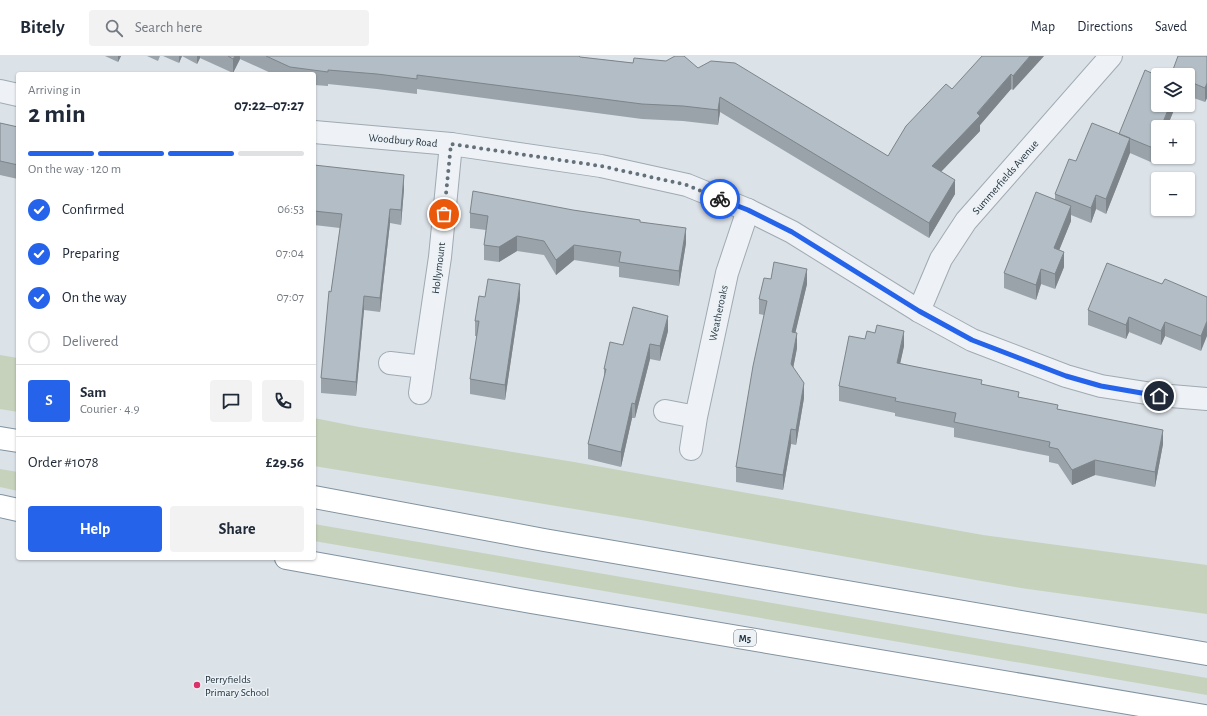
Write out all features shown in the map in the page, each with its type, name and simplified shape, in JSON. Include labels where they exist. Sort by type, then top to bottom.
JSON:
[{"type":"highway","points":[[0,438],[16,441]]},
{"type":"highway","points":[[316,497],[544,540],[1207,654]]},
{"type":"highway","points":[[0,506],[16,510]]},
{"type":"highway","name":"M5","points":[[297,560],[546,605],[1205,716]]},
{"type":"street","name":"Summerfields Avenue","points":[[919,311],[941,259],[966,221],[1111,56]]},
{"type":"street","points":[[0,91],[16,95]]},
{"type":"street","name":"Woodbury Road","points":[[316,132],[451,144],[601,166],[687,185],[748,210],[792,232],[919,311],[972,340],[1066,376],[1101,386],[1159,396],[1207,399]]},
{"type":"street","name":"Hollymount","points":[[420,394],[440,257],[451,144]]},
{"type":"street","name":"Weatheroaks","points":[[691,449],[696,417],[727,273],[748,210]]},
{"type":"street","points":[[390,363],[424,367]]},
{"type":"street","points":[[665,411],[696,417]]},
{"type":"green space","points":[[0,355],[16,358],[16,412],[0,409]]},
{"type":"green space","points":[[316,418],[359,427],[574,462],[983,535],[1207,565],[1207,614],[1021,588],[641,520],[316,466]]},
{"type":"green space","points":[[0,469],[16,472],[16,491],[0,487]]},
{"type":"green space","points":[[316,524],[1207,678],[1207,695],[316,541]]},
{"type":"building","points":[[228,56],[235,56],[233,59]]},
{"type":"building","points":[[266,56],[579,56],[633,63],[634,58],[666,61],[675,56],[684,56],[698,68],[711,61],[735,63],[888,156],[906,126],[946,84],[952,89],[982,56],[1030,56],[1013,76],[1011,74],[977,113],[980,116],[932,166],[955,180],[929,223],[720,97],[718,110],[683,106],[642,104],[417,75],[417,79],[328,70],[328,72],[290,67]]},
{"type":"building","points":[[1178,56],[1207,56],[1207,83],[1205,88],[1195,84],[1195,68],[1174,68]]},
{"type":"building","points":[[1145,70],[1151,73],[1151,112],[1167,112],[1164,120],[1151,120],[1151,147],[1119,134]]},
{"type":"building","points":[[0,123],[16,127],[16,165],[0,161]]},
{"type":"building","points":[[1092,123],[1130,138],[1106,199],[1096,195],[1091,208],[1055,194],[1069,159],[1076,161]]},
{"type":"building","points":[[316,165],[404,175],[401,210],[390,209],[380,298],[364,296],[356,382],[321,378],[329,291],[331,292],[342,214],[316,211]]},
{"type":"building","points":[[473,191],[573,210],[640,220],[640,222],[686,228],[679,271],[619,262],[621,252],[574,245],[556,260],[544,241],[517,236],[499,247],[484,245],[488,216],[470,213]]},
{"type":"building","points":[[1036,192],[1071,206],[1054,248],[1064,252],[1055,274],[1041,269],[1036,285],[1004,273]]},
{"type":"building","points":[[774,262],[807,269],[792,332],[797,333],[791,364],[804,383],[796,430],[791,429],[783,475],[736,467],[753,366],[767,301],[759,299],[764,278],[771,279]]},
{"type":"building","points":[[1107,263],[1162,284],[1165,279],[1207,297],[1207,321],[1201,336],[1165,322],[1161,331],[1129,317],[1126,325],[1088,310]]},
{"type":"building","points":[[488,279],[520,284],[505,385],[470,379],[479,321],[475,321],[479,296],[485,297]]},
{"type":"building","points":[[633,307],[668,316],[660,346],[650,344],[635,404],[632,403],[621,452],[588,444],[606,369],[604,369],[610,342],[623,345]]},
{"type":"building","points":[[877,325],[904,331],[897,363],[982,380],[981,384],[1019,392],[1018,397],[1058,405],[1057,409],[1163,430],[1155,472],[1095,460],[1072,470],[1058,449],[1049,447],[1050,442],[954,422],[956,413],[895,401],[896,398],[839,386],[849,336],[865,339],[867,331],[875,333]]},
{"type":"way so far","points":[[444,214],[451,144],[601,166],[687,185],[720,199]]},
{"type":"place","name":"Perryfields Primary School","points":[[197,685]]},
{"type":"route","points":[[720,199],[748,210],[792,232],[919,311],[972,340],[1066,376],[1101,386],[1159,396]]}]
